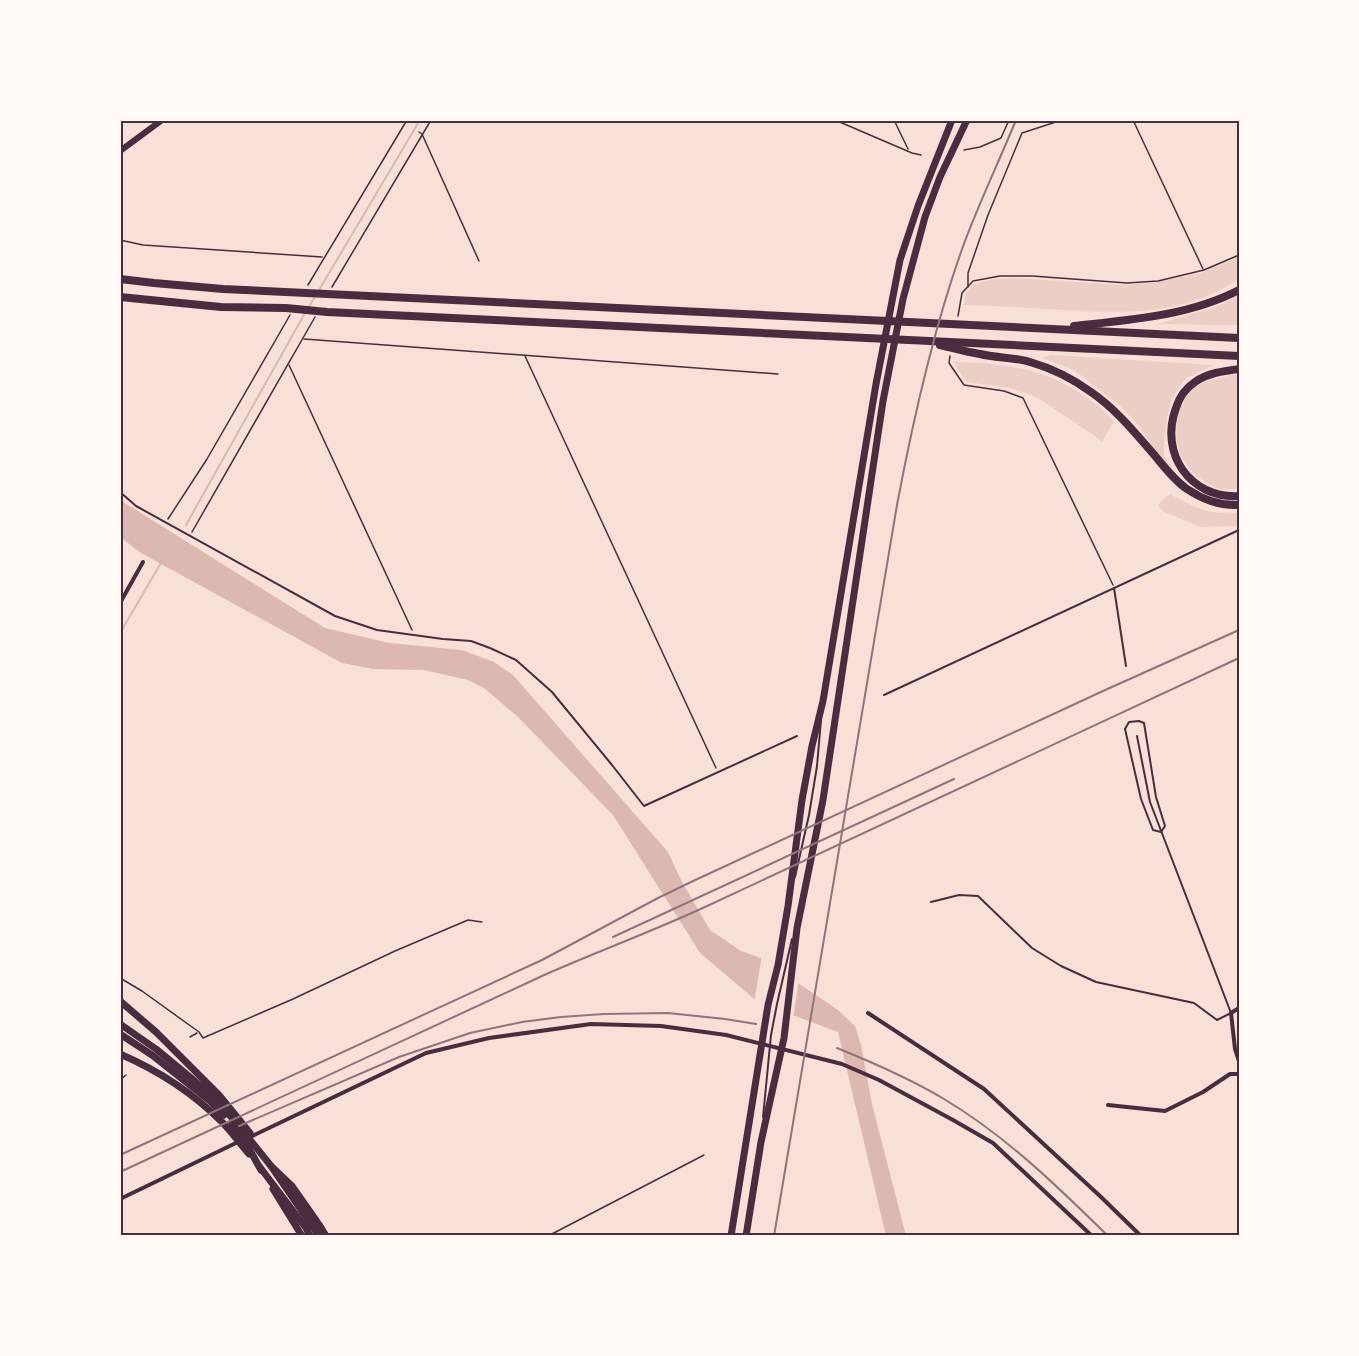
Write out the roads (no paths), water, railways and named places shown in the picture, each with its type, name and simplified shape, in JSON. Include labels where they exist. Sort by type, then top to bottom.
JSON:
[{"type":"highway","points":[[120,279],[223,289],[1239,338]]},
{"type":"highway","points":[[1054,329],[1163,314],[1228,296],[1239,290]]},
{"type":"highway","points":[[120,297],[221,307],[290,308],[323,312],[1239,356]]},
{"type":"highway","points":[[922,340],[980,354],[1028,361],[1051,369],[1091,392],[1130,428],[1186,489],[1205,499],[1230,506],[1239,505]]},
{"type":"highway","points":[[1239,369],[1208,375],[1185,391],[1177,404],[1171,433],[1172,447],[1178,463],[1196,485],[1220,496],[1239,496]]},
{"type":"main road","points":[[120,151],[162,120]]},
{"type":"main road","points":[[731,1236],[768,1005],[778,965],[788,906],[800,813],[811,752],[824,700],[876,384],[900,260],[918,206],[952,120]]},
{"type":"main road","points":[[746,1236],[761,1142],[782,1052],[794,952],[803,896],[817,834],[880,423],[903,298],[925,217],[940,177],[967,120]]},
{"type":"main road","points":[[120,1001],[156,1032],[184,1077]]},
{"type":"main road","points":[[120,1024],[156,1049],[230,1121],[302,1236]]},
{"type":"main road","points":[[120,1034],[214,1097],[271,1166],[319,1236]]},
{"type":"main road","points":[[120,1054],[184,1077]]},
{"type":"main road","points":[[259,1166],[306,1227],[310,1236]]},
{"type":"main road","points":[[271,1166],[292,1186],[326,1236]]},
{"type":"street","points":[[120,603],[142,562]]},
{"type":"street","points":[[1239,1008],[1231,1013],[1233,1039],[1239,1061]]},
{"type":"street","points":[[868,1013],[984,1089],[1141,1236]]},
{"type":"street","points":[[1232,1020],[1239,1015]]},
{"type":"street","points":[[120,1199],[426,1053],[489,1038],[591,1024],[661,1026],[726,1035],[842,1064],[879,1080],[993,1143],[1092,1236]]},
{"type":"street","points":[[1233,1039],[1239,1038]]},
{"type":"street","points":[[1108,1105],[1165,1111],[1203,1092],[1230,1074],[1239,1074]]},
{"type":"lane","points":[[120,492],[136,506],[335,616],[377,630],[471,641],[516,660],[552,692],[644,806],[797,736]]},
{"type":"lane","points":[[884,696],[1239,530]]},
{"type":"lane","points":[[1114,588],[1126,666]]},
{"type":"lane","points":[[788,906],[808,820],[824,700]]},
{"type":"lane","points":[[1129,722],[1144,723],[1156,797],[1165,826],[1161,832],[1153,830],[1141,800],[1125,729],[1129,722]]},
{"type":"lane","points":[[931,902],[959,896],[978,896],[1032,948],[1060,966],[1096,982],[1194,1003],[1217,1020],[1231,1013],[1150,802],[1137,736]]},
{"type":"lane","points":[[761,1142],[771,1035],[803,896]]},
{"type":"waterway","points":[[319,290],[420,120]]},
{"type":"waterway","points":[[308,308],[316,295]]},
{"type":"waterway","points":[[186,525],[305,313]]},
{"type":"waterway","points":[[120,633],[161,563]]},
{"type":"railway","points":[[774,1236],[897,505],[910,441],[932,346],[961,252],[1016,120]]},
{"type":"railway","points":[[120,1155],[542,960],[691,882],[1239,630]]},
{"type":"railway","points":[[120,1172],[542,976],[705,907],[1239,658]]},
{"type":"railway","points":[[613,937],[954,779]]},
{"type":"railway","points":[[239,1126],[399,1057],[470,1033],[522,1022],[604,1014],[668,1013],[756,1024]]},
{"type":"railway","points":[[837,1048],[905,1078],[967,1113],[1010,1145],[1108,1236]]}]
